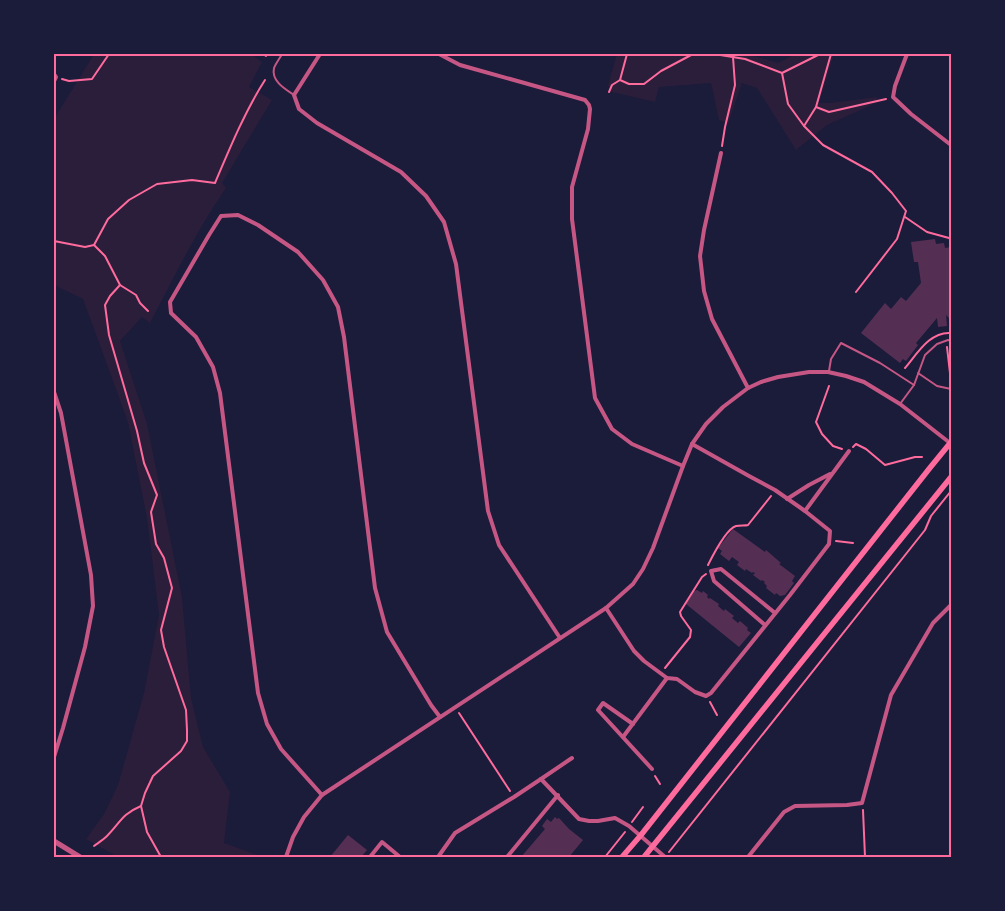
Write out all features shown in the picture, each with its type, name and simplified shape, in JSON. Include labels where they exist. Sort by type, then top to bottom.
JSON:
[{"type":"main road","points":[[622,857],[951,443]]},
{"type":"main road","points":[[644,857],[951,477]]},
{"type":"street","points":[[320,54],[294,95],[299,109],[317,123],[401,172],[426,196],[444,222],[456,264],[488,511],[500,545],[560,638]]},
{"type":"street","points":[[439,54],[460,65],[585,100],[589,105],[588,129],[572,188],[572,219],[595,398],[612,429],[632,444],[683,466]]},
{"type":"street","points":[[907,54],[895,86],[893,97],[951,145]]},
{"type":"street","points":[[722,153],[704,230],[700,256],[704,291],[712,319],[748,388]]},
{"type":"street","points":[[322,795],[281,749],[267,724],[258,693],[220,393],[213,367],[196,337],[171,313],[170,302],[221,216],[238,215],[258,225],[298,252],[323,280],[338,307],[344,337],[374,578],[386,632],[440,717]]},
{"type":"street","points":[[286,857],[293,837],[304,816],[322,795],[606,608],[632,584],[643,569],[653,548],[692,444],[706,424],[722,407],[748,388],[761,382],[778,378],[809,372],[828,372],[864,382],[900,404],[951,443]]},
{"type":"street","points":[[54,392],[61,413],[91,575],[93,606],[85,647],[54,757]]},
{"type":"street","points":[[606,608],[634,651],[644,661],[667,678],[677,679],[696,692],[706,696],[711,693],[829,544],[830,531],[805,510],[775,490],[692,444]]},
{"type":"street","points":[[805,510],[849,451]]},
{"type":"street","points":[[787,499],[832,473]]},
{"type":"street","points":[[765,625],[714,581],[711,571],[721,569],[775,613]]},
{"type":"street","points":[[748,857],[784,812],[795,806],[862,803],[891,695],[933,623],[951,605]]},
{"type":"street","points":[[623,737],[667,678]]},
{"type":"street","points":[[633,724],[603,703],[598,710],[652,769]]},
{"type":"street","points":[[439,857],[455,833],[514,797],[572,758]]},
{"type":"street","points":[[541,779],[579,819],[598,821],[615,818],[629,826],[665,857]]},
{"type":"street","points":[[506,857],[558,796]]},
{"type":"street","points":[[54,841],[80,857]]},
{"type":"street","points":[[370,857],[382,842],[400,857]]},
{"type":"lane","points":[[282,54],[275,66],[274,76],[279,83],[294,95]]},
{"type":"lane","points":[[900,404],[914,385],[925,355],[938,344],[951,341]]},
{"type":"lane","points":[[828,372],[831,359],[841,343],[880,363],[914,385]]},
{"type":"lane","points":[[918,373],[937,386],[951,388]]},
{"type":"path","points":[[54,77],[69,81],[92,79],[108,54]]},
{"type":"path","points":[[609,92],[612,84],[620,80],[627,54]]},
{"type":"path","points":[[620,80],[629,84],[644,84],[661,71],[693,54]]},
{"type":"path","points":[[714,54],[754,62],[782,73],[820,54]]},
{"type":"path","points":[[722,153],[725,127],[735,84],[733,57],[735,54]]},
{"type":"path","points":[[804,126],[816,107],[831,54]]},
{"type":"path","points":[[782,73],[788,104],[804,126],[823,145],[872,172],[906,211],[897,239],[856,292]]},
{"type":"path","points":[[54,241],[85,247],[94,245],[108,219],[129,200],[157,184],[192,180],[215,183],[233,142],[265,80]]},
{"type":"path","points":[[816,107],[829,112],[893,97]]},
{"type":"path","points":[[904,217],[927,232],[951,240]]},
{"type":"path","points":[[94,245],[105,256],[120,286],[136,295],[140,303],[148,311]]},
{"type":"path","points":[[120,286],[110,296],[105,305],[109,335],[138,431],[144,464],[157,496],[151,512],[156,544],[164,558],[172,588],[161,630],[164,647],[186,710],[188,730],[187,741],[181,751],[153,776],[141,806],[147,832],[161,857]]},
{"type":"path","points":[[945,333],[951,388]]},
{"type":"path","points":[[829,386],[816,422],[822,434],[833,446],[849,451],[856,444],[859,445],[885,465],[914,457],[922,457]]},
{"type":"path","points":[[665,857],[925,530],[931,516],[951,491]]},
{"type":"path","points":[[829,539],[853,543]]},
{"type":"path","points":[[706,696],[717,715]]},
{"type":"path","points":[[455,707],[514,797]]},
{"type":"path","points":[[652,769],[660,784]]},
{"type":"path","points":[[862,803],[865,857]]},
{"type":"path","points":[[94,846],[107,836],[131,810],[141,806]]},
{"type":"path","points":[[604,857],[642,807]]},
{"type":"shaded area","points":[[94,54],[251,54],[262,62],[249,87],[272,100],[222,183],[226,188],[196,237],[150,323],[142,317],[120,341],[147,424],[182,597],[191,698],[203,747],[230,792],[224,843],[263,857],[118,857],[86,839],[104,814],[118,785],[144,693],[159,615],[147,518],[128,422],[83,299],[54,285],[54,119]]},
{"type":"shaded area","points":[[617,54],[747,54],[778,63],[795,54],[834,54],[819,103],[877,97],[878,102],[827,125],[796,150],[757,88],[742,83],[728,124],[719,120],[711,83],[659,87],[655,102],[612,92],[608,85]]},
{"type":"building","points":[[935,239],[936,244],[944,243],[945,248],[951,247],[951,320],[946,315],[947,326],[938,327],[937,318],[916,343],[918,345],[906,361],[903,359],[900,363],[861,333],[885,303],[891,309],[901,297],[906,301],[921,283],[918,262],[914,262],[911,242]]},
{"type":"building","points":[[733,529],[765,552],[766,550],[781,563],[779,564],[795,576],[792,581],[794,583],[785,595],[780,596],[776,593],[775,595],[766,588],[765,582],[753,575],[755,573],[746,569],[745,571],[737,565],[739,562],[732,557],[729,561],[720,554],[722,551],[718,548]]},
{"type":"building","points":[[697,590],[702,593],[703,591],[708,595],[709,599],[734,616],[732,618],[738,623],[740,621],[748,628],[747,630],[751,633],[739,647],[686,604],[694,591]]},
{"type":"building","points":[[555,817],[559,818],[583,840],[569,857],[521,857],[545,829],[542,826],[547,819],[551,822]]},
{"type":"building","points":[[348,835],[367,850],[361,857],[330,857]]}]
